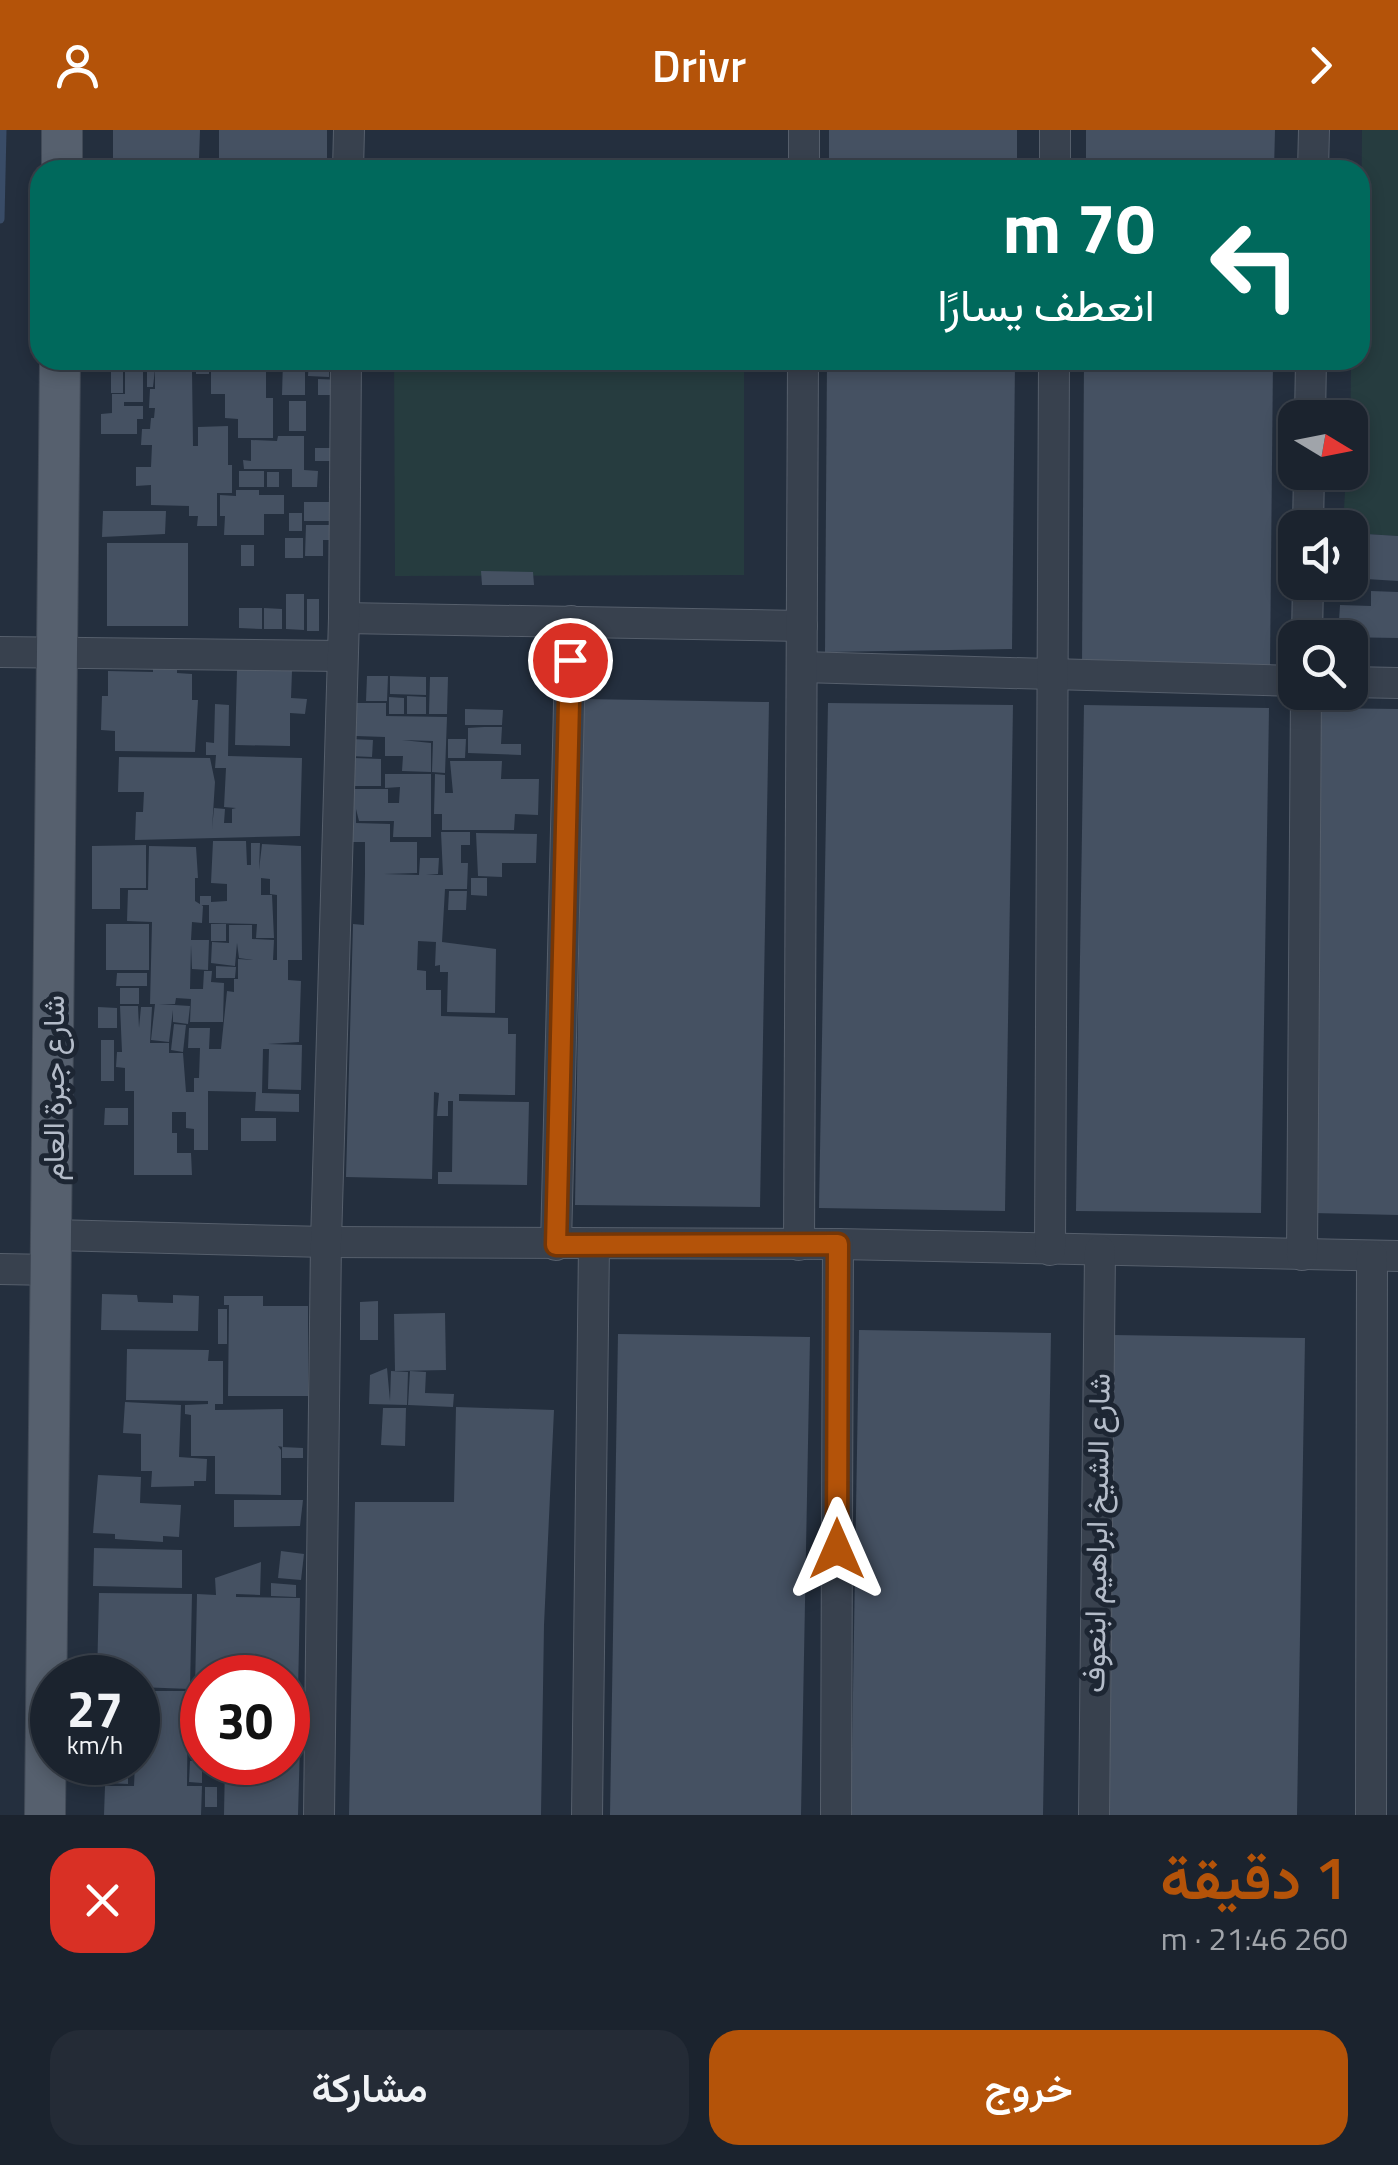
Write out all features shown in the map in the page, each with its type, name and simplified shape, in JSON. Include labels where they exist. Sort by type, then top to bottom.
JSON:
[{"type":"main road","points":[[62,130],[62,160]]},
{"type":"main road","name":"شارع جبرة العام","points":[[45,1815],[60,370]]},
{"type":"street","points":[[348,160],[349,130]]},
{"type":"street","points":[[804,130],[804,160]]},
{"type":"street","points":[[1055,130],[1055,160]]},
{"type":"street","points":[[1314,130],[1314,160]]},
{"type":"street","points":[[319,1815],[326,1242],[344,618],[346,370]]},
{"type":"street","points":[[799,1244],[803,370]]},
{"type":"street","points":[[1050,1250],[1054,370]]},
{"type":"street","points":[[1310,400],[1311,370]]},
{"type":"street","points":[[344,618],[802,626]]},
{"type":"street","points":[[556,1245],[571,621]]},
{"type":"street","points":[[0,652],[342,656]]},
{"type":"street","points":[[802,666],[1278,680]]},
{"type":"street","points":[[1368,682],[1398,683]]},
{"type":"street","points":[[1302,1255],[1306,710]]},
{"type":"street","points":[[0,1269],[52,1253],[326,1242],[838,1244],[1385,1256],[1385,1520],[1371,1815]]},
{"type":"street","points":[[836,1815],[838,1244]]},
{"type":"street","points":[[587,1815],[594,1245]]},
{"type":"street","name":"شارع الشيخ ابراهيم ابنعوف","points":[[1094,1815],[1100,1251]]},
{"type":"green space","points":[[1362,130],[1398,130],[1398,536],[1368,534],[1368,510],[1344,510],[1345,490],[1368,490],[1368,400],[1351,400],[1351,370],[1370,370],[1370,160],[1362,160]]},
{"type":"green space","points":[[394,370],[744,370],[744,575],[395,576]]},
{"type":"building","points":[[113,130],[200,130],[199,160],[113,160]]},
{"type":"building","points":[[219,130],[327,130],[327,160],[219,160]]},
{"type":"building","points":[[829,130],[1017,130],[1017,160],[829,160]]},
{"type":"building","points":[[1086,130],[1275,130],[1274,160],[1086,160]]},
{"type":"building","points":[[111,370],[123,370],[123,393],[111,393]]},
{"type":"building","points":[[125,370],[143,370],[143,402],[124,402],[124,406],[143,406],[143,419],[137,419],[137,434],[101,434],[101,414],[112,413],[112,394],[125,394]]},
{"type":"building","points":[[147,370],[155,370],[153,387],[147,387]]},
{"type":"building","points":[[155,370],[192,370],[193,446],[198,446],[198,427],[228,426],[232,493],[217,493],[217,526],[197,526],[198,516],[189,516],[189,506],[151,505],[151,485],[136,486],[136,467],[151,467],[152,445],[141,445],[142,429],[150,429],[154,418],[155,408],[149,408],[150,389],[155,389]]},
{"type":"building","points":[[211,370],[266,370],[266,398],[273,398],[273,438],[238,438],[238,419],[225,418],[225,394],[211,394]]},
{"type":"building","points":[[283,370],[305,370],[305,395],[282,395]]},
{"type":"building","points":[[308,370],[329,370],[329,377],[308,376]]},
{"type":"building","points":[[827,370],[1015,370],[1012,649],[825,652]]},
{"type":"building","points":[[1084,370],[1273,370],[1270,667],[1082,665]]},
{"type":"building","points":[[318,379],[343,380],[343,395],[318,395]]},
{"type":"building","points":[[289,401],[306,401],[306,431],[289,431]]},
{"type":"building","points":[[278,436],[304,436],[304,470],[318,471],[317,487],[292,487],[292,469],[244,469],[243,460],[251,461],[251,440],[277,441]]},
{"type":"building","points":[[315,448],[343,448],[343,461],[315,461]]},
{"type":"building","points":[[239,471],[264,471],[264,487],[239,487]]},
{"type":"building","points":[[267,472],[279,472],[279,487],[267,487]]},
{"type":"building","points":[[236,490],[284,495],[284,514],[264,514],[264,535],[224,535],[220,495],[236,496]]},
{"type":"building","points":[[304,502],[333,502],[333,521],[304,521]]},
{"type":"building","points":[[103,511],[166,511],[165,534],[102,537]]},
{"type":"building","points":[[289,513],[302,513],[302,531],[289,531]]},
{"type":"building","points":[[306,525],[335,525],[334,540],[323,540],[323,556],[305,556]]},
{"type":"building","points":[[1368,534],[1398,536],[1398,581],[1368,579]]},
{"type":"building","points":[[285,538],[303,538],[303,558],[285,558]]},
{"type":"building","points":[[107,543],[188,543],[188,626],[107,626]]},
{"type":"building","points":[[241,545],[254,545],[254,566],[241,566]]},
{"type":"building","points":[[481,571],[533,572],[534,585],[482,585]]},
{"type":"building","points":[[1371,591],[1398,592],[1398,638],[1368,638],[1368,620],[1339,620],[1340,605],[1371,606]]},
{"type":"building","points":[[286,594],[304,594],[304,630],[286,629]]},
{"type":"building","points":[[307,599],[319,599],[319,631],[307,631]]},
{"type":"building","points":[[239,608],[262,608],[262,629],[239,628]]},
{"type":"building","points":[[264,608],[282,609],[282,629],[264,629]]},
{"type":"building","points":[[153,666],[177,666],[177,673],[192,674],[192,700],[198,700],[195,752],[115,751],[115,731],[101,730],[102,696],[108,696],[108,671],[153,672]]},
{"type":"building","points":[[237,670],[292,671],[291,698],[307,699],[305,714],[290,713],[290,746],[235,745]]},
{"type":"building","points":[[367,676],[388,676],[387,701],[366,701]]},
{"type":"building","points":[[390,676],[426,677],[426,695],[390,694]]},
{"type":"building","points":[[430,677],[448,677],[447,714],[429,714]]},
{"type":"building","points":[[407,696],[426,697],[426,714],[407,714]]},
{"type":"building","points":[[389,697],[404,698],[404,714],[389,714]]},
{"type":"building","points":[[583,699],[769,702],[760,1207],[575,1205]]},
{"type":"building","points":[[356,703],[386,703],[386,716],[447,717],[445,773],[432,772],[433,741],[402,740],[431,743],[431,772],[402,771],[403,756],[385,756],[385,737],[356,736]]},
{"type":"building","points":[[828,703],[1013,705],[1005,1211],[819,1208]]},
{"type":"building","points":[[215,704],[229,705],[228,756],[302,758],[300,836],[135,840],[136,812],[143,812],[144,792],[118,792],[119,757],[210,758],[215,782],[212,829],[214,808],[225,809],[224,823],[232,823],[232,809],[236,808],[224,807],[226,768],[215,768],[216,755],[206,755],[206,742],[214,743]]},
{"type":"building","points":[[1084,705],[1269,708],[1261,1213],[1076,1211]]},
{"type":"building","points":[[465,709],[503,710],[502,725],[465,725]]},
{"type":"building","points":[[1398,709],[1398,1215],[1313,1213],[1321,710]]},
{"type":"building","points":[[502,727],[501,744],[521,744],[521,755],[468,753],[468,728]]},
{"type":"building","points":[[350,739],[373,740],[372,757],[349,756]]},
{"type":"building","points":[[448,739],[466,739],[465,758],[448,758]]},
{"type":"building","points":[[354,758],[381,759],[381,786],[354,786]]},
{"type":"building","points":[[450,761],[502,761],[501,779],[539,779],[538,815],[515,814],[514,830],[442,830],[442,814],[434,814],[435,774],[445,775],[445,793],[453,793]]},
{"type":"building","points":[[385,774],[431,774],[431,837],[393,837],[394,821],[359,821],[356,809],[356,823],[390,824],[390,842],[417,842],[417,873],[384,874],[419,875],[420,858],[439,858],[438,874],[426,875],[443,875],[441,832],[470,832],[470,845],[461,845],[461,863],[468,863],[467,889],[445,889],[442,942],[496,949],[495,1013],[447,1012],[448,972],[440,972],[440,965],[435,966],[436,942],[418,941],[417,970],[426,971],[426,990],[441,990],[441,1016],[508,1018],[508,1034],[516,1034],[515,1095],[459,1094],[459,1101],[529,1102],[527,1185],[438,1184],[438,1172],[452,1172],[453,1101],[448,1101],[448,1116],[437,1116],[439,1093],[434,1092],[432,1179],[346,1177],[353,924],[364,925],[365,842],[349,842],[354,789],[388,789],[388,803],[399,803],[400,787],[385,788]]},
{"type":"building","points":[[476,833],[537,834],[536,863],[502,863],[502,877],[478,876]]},
{"type":"building","points":[[213,841],[246,841],[247,865],[251,865],[251,843],[260,843],[259,870],[262,844],[301,846],[302,960],[288,960],[288,980],[301,981],[299,1042],[268,1044],[302,1045],[301,1090],[268,1089],[269,1049],[263,1049],[262,1093],[299,1094],[299,1112],[255,1111],[256,1092],[208,1091],[208,1150],[194,1150],[194,1129],[186,1128],[186,1112],[172,1112],[177,1153],[191,1153],[192,1175],[134,1175],[134,1091],[125,1091],[125,1068],[116,1067],[117,1052],[122,1052],[120,1006],[138,1006],[139,1028],[141,1007],[152,1007],[150,1043],[169,1043],[169,1053],[183,1053],[186,1092],[194,1092],[194,1078],[199,1078],[200,1048],[188,1048],[189,1028],[210,1028],[209,1049],[221,1049],[227,991],[234,992],[238,959],[253,960],[239,958],[237,943],[235,966],[211,963],[212,942],[229,943],[229,925],[252,925],[252,939],[274,940],[273,960],[277,960],[277,895],[270,894],[270,879],[261,878],[261,895],[272,895],[274,938],[256,938],[257,924],[209,923],[209,905],[200,905],[200,896],[211,896],[211,902],[227,901],[227,884],[211,883]]},
{"type":"building","points":[[146,845],[146,888],[120,888],[120,909],[92,909],[92,846]]},
{"type":"building","points":[[149,846],[196,847],[195,901],[203,906],[202,923],[192,922],[191,940],[209,940],[208,970],[192,969],[191,945],[190,989],[203,989],[204,971],[212,971],[211,982],[224,983],[223,1022],[190,1022],[191,999],[176,998],[175,1004],[159,1004],[190,1006],[188,1024],[173,1022],[173,1010],[169,1042],[151,1040],[155,1004],[150,1004],[152,922],[127,921],[128,890],[148,890]]},
{"type":"building","points":[[471,878],[487,878],[487,896],[471,895]]},
{"type":"building","points":[[449,891],[467,891],[466,910],[448,910]]},
{"type":"building","points":[[106,924],[149,924],[149,970],[106,970]]},
{"type":"building","points":[[211,924],[226,924],[226,941],[211,941]]},
{"type":"building","points":[[216,966],[236,967],[235,978],[216,978]]},
{"type":"building","points":[[117,973],[147,973],[147,986],[116,986]]},
{"type":"building","points":[[120,988],[139,988],[139,1004],[120,1004]]},
{"type":"building","points":[[98,1007],[117,1008],[117,1028],[98,1028]]},
{"type":"building","points":[[174,1024],[186,1025],[183,1052],[171,1050]]},
{"type":"building","points":[[101,1040],[114,1040],[114,1081],[101,1081]]},
{"type":"building","points":[[105,1108],[128,1108],[128,1125],[104,1125]]},
{"type":"building","points":[[241,1118],[276,1118],[276,1141],[241,1141]]},
{"type":"building","points":[[102,1294],[137,1295],[138,1302],[173,1303],[173,1295],[199,1296],[198,1331],[101,1330]]},
{"type":"building","points":[[224,1296],[263,1296],[263,1306],[308,1306],[308,1396],[228,1396],[229,1305],[224,1305]]},
{"type":"building","points":[[378,1301],[378,1340],[360,1340],[360,1302]]},
{"type":"building","points":[[218,1309],[227,1309],[227,1344],[218,1344]]},
{"type":"building","points":[[445,1313],[446,1370],[395,1371],[394,1314]]},
{"type":"building","points":[[859,1330],[1051,1333],[1043,1815],[851,1815]]},
{"type":"building","points":[[618,1334],[810,1337],[801,1815],[610,1815]]},
{"type":"building","points":[[1113,1335],[1305,1338],[1297,1815],[1105,1815]]},
{"type":"building","points":[[127,1349],[209,1350],[208,1361],[223,1361],[223,1404],[215,1404],[215,1410],[283,1409],[283,1447],[278,1446],[281,1495],[215,1494],[215,1456],[191,1456],[191,1415],[185,1414],[185,1405],[208,1401],[126,1400]]},
{"type":"building","points":[[387,1368],[390,1401],[391,1371],[408,1372],[407,1405],[369,1404],[370,1375]]},
{"type":"building","points":[[410,1371],[426,1372],[425,1393],[454,1394],[453,1407],[408,1405]]},
{"type":"building","points":[[125,1402],[181,1405],[179,1457],[207,1459],[206,1481],[194,1481],[194,1486],[151,1487],[152,1471],[141,1471],[141,1434],[123,1433]]},
{"type":"building","points":[[456,1407],[554,1410],[544,1625],[541,1815],[349,1815],[355,1502],[454,1502]]},
{"type":"building","points":[[383,1408],[406,1408],[405,1446],[381,1445]]},
{"type":"building","points":[[282,1447],[303,1448],[303,1458],[282,1458]]},
{"type":"building","points":[[98,1475],[141,1477],[140,1503],[181,1505],[179,1537],[163,1536],[163,1542],[115,1539],[115,1534],[93,1533]]},
{"type":"building","points":[[234,1500],[303,1500],[300,1526],[234,1527]]},
{"type":"building","points":[[94,1548],[182,1550],[182,1588],[93,1586]]},
{"type":"building","points":[[281,1551],[304,1554],[301,1580],[278,1578]]},
{"type":"building","points":[[261,1562],[260,1595],[236,1597],[300,1598],[299,1655],[196,1655],[197,1594],[216,1595],[215,1578]]},
{"type":"building","points":[[271,1583],[296,1585],[296,1597],[271,1596]]},
{"type":"building","points":[[99,1593],[192,1594],[191,1655],[180,1655],[180,1689],[160,1688],[160,1655],[98,1655]]},
{"type":"building","points":[[160,1691],[180,1691],[180,1785],[202,1786],[201,1815],[104,1815],[105,1786],[160,1785]]},
{"type":"building","points":[[225,1785],[299,1785],[298,1815],[224,1815]]},
{"type":"building","points":[[205,1787],[217,1787],[217,1807],[205,1807]]},
{"type":"waterway","points":[[0,219],[2,130]]},
{"type":"route","points":[[570,660],[556,1245],[838,1244],[837,1549]]}]
